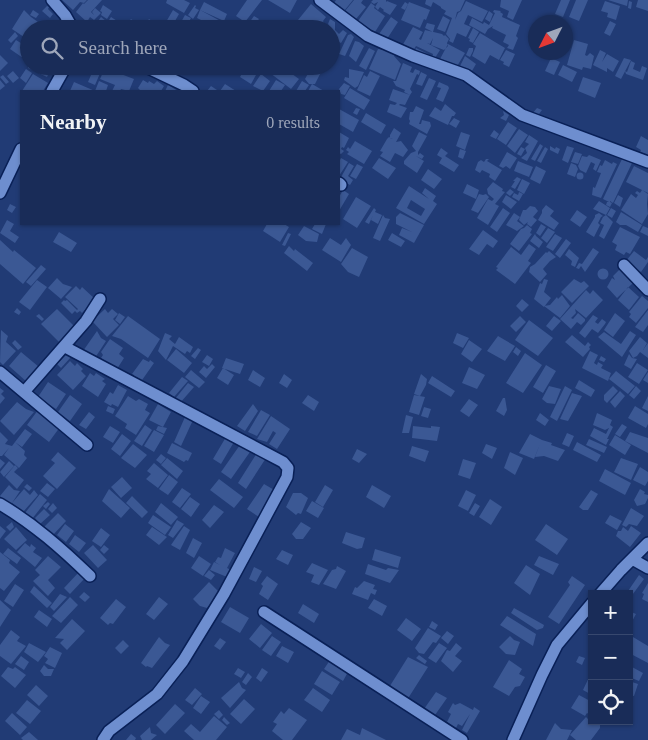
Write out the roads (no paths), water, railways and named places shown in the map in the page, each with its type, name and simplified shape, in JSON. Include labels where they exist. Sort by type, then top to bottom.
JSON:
[{"type":"street","points":[[52,0],[68,20]]},
{"type":"street","points":[[320,0],[368,36],[413,56],[466,75],[522,115],[648,162]]},
{"type":"street","points":[[53,90],[61,75]]},
{"type":"street","points":[[163,75],[192,90]]},
{"type":"street","points":[[1,188],[20,151]]},
{"type":"street","points":[[624,265],[648,290]]},
{"type":"street","points":[[24,392],[64,347],[100,299]]},
{"type":"street","points":[[64,347],[283,462],[288,468],[288,478],[224,594],[183,661],[157,694],[109,731],[103,740]]},
{"type":"street","points":[[0,372],[87,445]]},
{"type":"street","points":[[0,504],[32,525],[61,548],[90,576]]},
{"type":"street","points":[[604,590],[648,543]]},
{"type":"street","points":[[632,559],[648,568]]},
{"type":"street","points":[[513,740],[557,646],[588,609]]},
{"type":"street","points":[[264,612],[462,740]]}]
